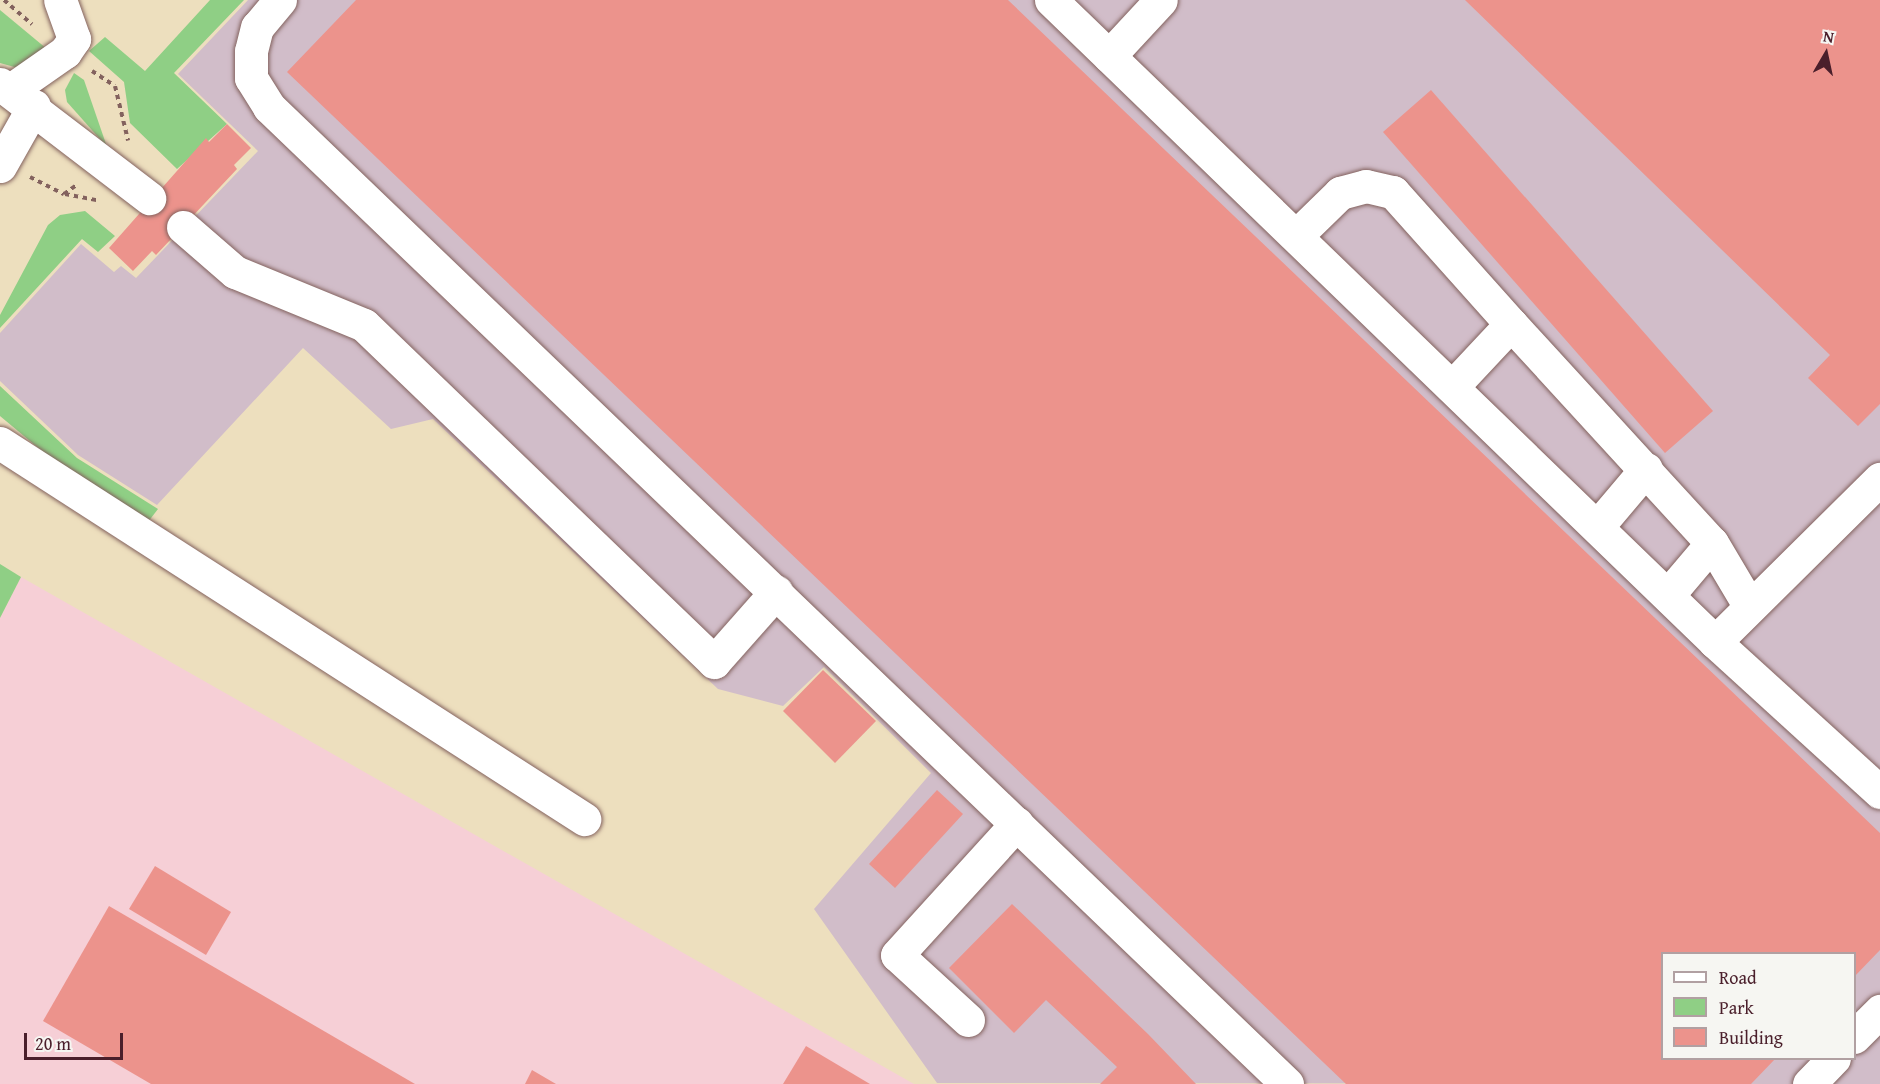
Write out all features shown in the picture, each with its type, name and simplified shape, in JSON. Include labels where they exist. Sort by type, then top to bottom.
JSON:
[{"type":"lane","points":[[0,166],[15,93],[66,52],[74,39],[60,0]]},
{"type":"lane","points":[[280,0],[257,27],[251,51],[251,78],[269,107],[1287,1084]]},
{"type":"lane","points":[[1051,0],[1715,642],[1880,792]]},
{"type":"lane","points":[[1109,56],[1161,0]]},
{"type":"lane","points":[[15,93],[149,198]]},
{"type":"lane","points":[[1296,236],[1340,193],[1366,186],[1393,192],[1712,543],[1750,607]]},
{"type":"lane","points":[[183,227],[235,272],[364,325],[714,662],[776,592]]},
{"type":"lane","points":[[1452,387],[1511,324]]},
{"type":"lane","points":[[0,443],[585,819]]},
{"type":"lane","points":[[1597,527],[1646,469]]},
{"type":"lane","points":[[1715,642],[1750,607],[1875,494]]},
{"type":"lane","points":[[1668,595],[1712,543]]},
{"type":"lane","points":[[968,1020],[897,955],[1017,823]]},
{"type":"lane","points":[[1856,1035],[1880,1011]]},
{"type":"lane","points":[[1809,1084],[1833,1060]]},
{"type":"shaded area","points":[[248,0],[1880,0],[1880,1084],[937,1083],[814,909],[931,773],[824,667],[783,706],[718,689],[433,419],[391,429],[303,348],[157,505],[78,455],[0,381],[0,333],[81,244],[114,272],[121,266],[136,278],[258,151],[178,74]]},
{"type":"shaded area","points":[[21,577],[914,1084],[0,1084],[0,618]]},
{"type":"green space","points":[[210,0],[244,0],[174,73],[227,124],[177,169],[130,123],[124,82],[89,51],[105,37],[145,71]]},
{"type":"green space","points":[[0,10],[47,49],[18,68],[0,63]]},
{"type":"green space","points":[[74,73],[84,80],[107,147],[67,102],[65,90]]},
{"type":"green space","points":[[85,211],[115,236],[98,252],[82,239],[0,328],[0,315],[48,225],[60,215]]},
{"type":"green space","points":[[0,386],[77,458],[158,509],[148,522],[54,461],[0,416]]},
{"type":"green space","points":[[0,564],[21,577],[0,618]]},
{"type":"building","points":[[356,0],[1008,0],[1880,833],[1880,950],[1856,975],[1856,952],[1661,952],[1661,1060],[1774,1060],[1751,1084],[1346,1084],[287,72]]},
{"type":"building","points":[[1465,0],[1880,0],[1880,404],[1858,426],[1808,378],[1830,355]]},
{"type":"building","points":[[1431,90],[1713,411],[1665,453],[1383,132]]},
{"type":"building","points":[[227,124],[251,148],[234,165],[237,169],[156,255],[152,251],[133,271],[109,248],[206,138],[209,142]]},
{"type":"building","points":[[823,670],[876,721],[835,763],[783,711]]},
{"type":"building","points":[[937,790],[963,814],[895,888],[869,864]]},
{"type":"building","points":[[155,866],[231,912],[206,955],[129,909]]},
{"type":"building","points":[[1012,904],[1148,1034],[1196,1084],[1100,1084],[1117,1067],[1046,1000],[1014,1033],[949,968]]},
{"type":"building","points":[[109,906],[415,1084],[151,1084],[43,1021]]},
{"type":"building","points":[[806,1046],[870,1084],[783,1084]]},
{"type":"building","points":[[532,1070],[556,1084],[525,1084]]}]
